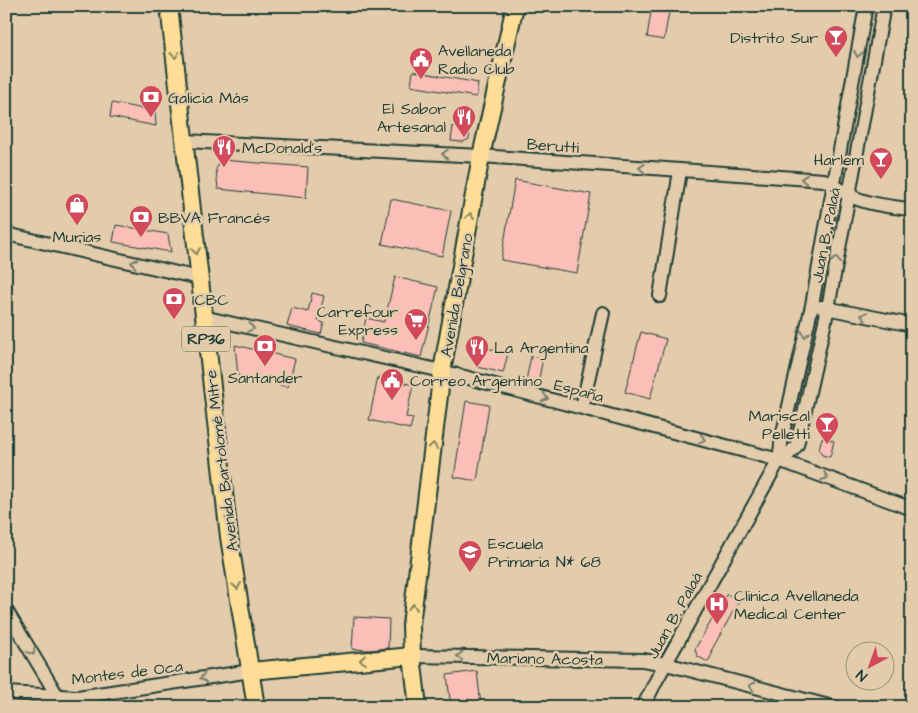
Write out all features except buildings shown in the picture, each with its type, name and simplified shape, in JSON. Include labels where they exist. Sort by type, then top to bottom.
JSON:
[{"type":"main road","name":"Avenida Bartolomé Mitre","points":[[169,6],[230,545],[256,707]]},
{"type":"main road","name":"Avenida Belgrano","points":[[418,707],[412,656],[411,625],[442,371],[481,156],[515,6]]},
{"type":"main road","name":"Mariano Acosta","points":[[251,671],[412,656]]},
{"type":"street","name":"Juan B. Palaá","points":[[642,707],[779,460],[782,437],[812,305],[835,185],[866,6]]},
{"type":"street","name":"Juan B. Palaá","points":[[779,460],[791,452],[797,445],[828,308],[884,6]]},
{"type":"street","name":"Berutti","points":[[185,141],[481,156],[824,180],[849,195],[864,201],[912,210]]},
{"type":"street","points":[[660,296],[680,170]]},
{"type":"street","points":[[6,234],[199,278]]},
{"type":"street","points":[[812,305],[912,325]]},
{"type":"street","points":[[582,407],[603,313]]},
{"type":"street","name":"España","points":[[203,317],[442,371],[779,460],[912,509]]},
{"type":"street","points":[[6,610],[61,702]]},
{"type":"street","name":"Mariano Acosta","points":[[412,656],[643,660],[666,664],[833,707]]},
{"type":"street","name":"Montes de Oca","points":[[6,693],[34,693],[61,702],[78,697],[251,671]]},
{"type":"place","name":"Distrito Sur","points":[[836,58]]},
{"type":"place","name":"Avellaneda Radio Club","points":[[421,80]]},
{"type":"place","name":"Galicia Más","points":[[151,118]]},
{"type":"place","name":"El Sabor Artesanal","points":[[464,138]]},
{"type":"place","name":"McDonald's","points":[[224,168]]},
{"type":"place","name":"Harlem","points":[[881,180]]},
{"type":"place","name":"Murias","points":[[77,226]]},
{"type":"place","name":"BBVA Francés","points":[[141,238]]},
{"type":"place","name":"ICBC","points":[[174,320]]},
{"type":"place","name":"Carrefour Express","points":[[416,341]]},
{"type":"place","name":"Santander","points":[[265,367]]},
{"type":"place","name":"La Argentina","points":[[477,368]]},
{"type":"place","name":"Correo Argentino","points":[[392,401]]},
{"type":"place","name":"Mariscal Pelletti","points":[[827,445]]},
{"type":"place","name":"Escuela Primaria N* 68","points":[[470,573]]},
{"type":"place","name":"Clinica Avellaneda Medical Center","points":[[717,625]]}]
